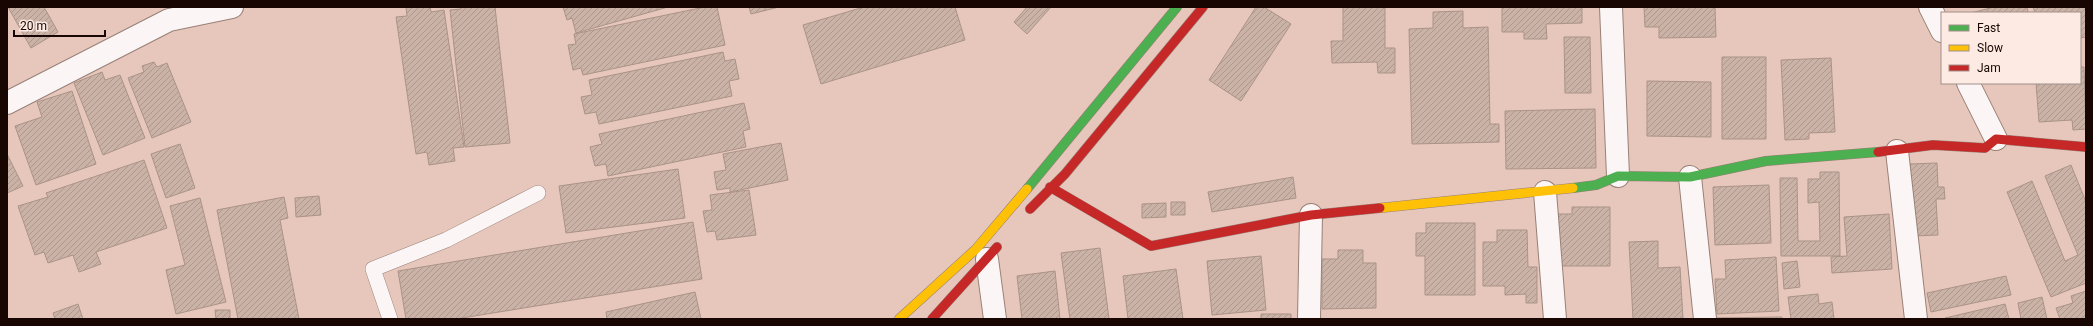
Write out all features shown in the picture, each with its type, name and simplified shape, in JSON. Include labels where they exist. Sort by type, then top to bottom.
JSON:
[{"type":"street","points":[[7,103],[168,20],[232,7]]},
{"type":"street","points":[[900,319],[976,250],[1136,60],[1177,7]]},
{"type":"street","points":[[1024,216],[1050,186],[1065,174],[1203,7]]},
{"type":"street","points":[[1611,7],[1618,176]]},
{"type":"street","points":[[1930,7],[1941,29]]},
{"type":"street","points":[[1968,84],[1996,139]]},
{"type":"street","points":[[1050,186],[1151,246],[1311,215],[1545,192],[1596,185],[1618,176],[1690,178],[1766,161],[1896,151],[1933,145],[1985,148],[1996,139],[2086,147]]},
{"type":"street","points":[[1896,151],[1916,319]]},
{"type":"street","points":[[1690,178],[1705,319]]},
{"type":"street","points":[[1545,192],[1555,319]]},
{"type":"street","points":[[1309,319],[1311,215]]},
{"type":"street","points":[[932,319],[1003,240]]},
{"type":"street","points":[[987,258],[995,319]]},
{"type":"lane","points":[[390,319],[373,269],[446,240],[538,193]]},
{"type":"building","points":[[8,7],[44,7],[58,32],[31,48]]},
{"type":"building","points":[[406,7],[430,7],[431,12],[444,10],[464,147],[453,148],[455,161],[429,165],[427,152],[416,154],[396,17],[407,16]]},
{"type":"building","points":[[460,7],[495,7],[510,143],[465,147],[450,10],[461,9]]},
{"type":"building","points":[[563,7],[668,7],[576,33],[572,18],[567,20]]},
{"type":"building","points":[[705,7],[717,7],[725,45],[583,75],[581,68],[573,70],[568,45],[576,44],[574,34]]},
{"type":"building","points":[[749,7],[779,7],[751,14]]},
{"type":"building","points":[[864,7],[955,7],[965,40],[821,84],[803,25]]},
{"type":"building","points":[[1027,7],[1051,7],[1027,34],[1014,22]]},
{"type":"building","points":[[1256,7],[1264,7],[1291,24],[1241,101],[1209,80]]},
{"type":"building","points":[[1343,7],[1385,7],[1385,48],[1395,48],[1395,73],[1378,73],[1377,62],[1332,63],[1331,41],[1343,41]]},
{"type":"building","points":[[1502,7],[1582,7],[1582,23],[1546,24],[1547,39],[1524,39],[1524,32],[1502,32]]},
{"type":"building","points":[[1644,7],[1715,7],[1716,37],[1659,38],[1659,27],[1645,27]]},
{"type":"building","points":[[1994,7],[2027,7],[2028,12],[1975,12]]},
{"type":"building","points":[[2033,7],[2086,7],[2086,37],[2081,38],[2081,12],[2035,12]]},
{"type":"building","points":[[1463,11],[1463,28],[1488,27],[1490,124],[1499,124],[1499,142],[1412,144],[1409,29],[1433,28],[1433,12]]},
{"type":"building","points":[[1564,37],[1590,37],[1591,93],[1565,93]]},
{"type":"building","points":[[723,52],[725,61],[735,59],[739,79],[729,81],[732,96],[599,124],[596,112],[585,114],[581,97],[592,95],[589,80]]},
{"type":"building","points":[[1722,57],[1766,57],[1766,139],[1722,139]]},
{"type":"building","points":[[1831,58],[1835,132],[1809,133],[1809,139],[1785,140],[1781,60]]},
{"type":"building","points":[[154,62],[157,67],[167,63],[191,122],[152,138],[128,78],[144,72],[142,66]]},
{"type":"building","points":[[2081,67],[2084,67],[2086,129],[2073,130],[2072,120],[2039,122],[2036,84],[2081,84]]},
{"type":"building","points":[[102,72],[105,80],[120,75],[145,138],[103,155],[74,83]]},
{"type":"building","points":[[1647,81],[1711,82],[1711,137],[1647,136]]},
{"type":"building","points":[[72,91],[96,164],[36,185],[15,126],[42,117],[37,102]]},
{"type":"building","points":[[744,103],[750,129],[743,131],[746,147],[608,176],[606,164],[595,166],[590,147],[602,144],[599,134]]},
{"type":"building","points":[[1595,109],[1596,168],[1506,169],[1505,111]]},
{"type":"building","points":[[781,143],[788,180],[730,192],[730,188],[717,190],[714,172],[726,170],[723,154]]},
{"type":"building","points":[[180,144],[195,188],[166,198],[151,154]]},
{"type":"building","points":[[7,154],[23,186],[7,193]]},
{"type":"building","points":[[144,160],[167,228],[96,252],[101,264],[79,272],[73,255],[48,263],[44,252],[35,255],[18,206],[48,197],[46,193]]},
{"type":"building","points":[[1937,163],[1938,187],[1944,187],[1945,199],[1936,199],[1938,235],[1913,236],[1910,164]]},
{"type":"building","points":[[2071,165],[2086,202],[2086,283],[2051,297],[2007,192],[2032,181],[2065,261],[2078,255],[2045,176]]},
{"type":"building","points":[[678,169],[685,218],[566,233],[559,186]]},
{"type":"building","points":[[1820,172],[1839,172],[1840,256],[1781,256],[1780,178],[1797,178],[1798,241],[1820,241],[1819,202],[1808,203],[1808,179],[1820,179]]},
{"type":"building","points":[[1293,177],[1296,198],[1212,212],[1208,192]]},
{"type":"building","points":[[1769,185],[1771,243],[1715,245],[1713,187]]},
{"type":"building","points":[[749,190],[756,235],[717,240],[715,231],[707,232],[703,211],[712,210],[710,195]]},
{"type":"building","points":[[319,196],[321,215],[296,217],[295,198]]},
{"type":"building","points":[[284,197],[288,218],[280,220],[299,319],[238,319],[217,210]]},
{"type":"building","points":[[200,198],[226,302],[176,314],[166,270],[185,265],[170,206]]},
{"type":"building","points":[[1171,202],[1185,202],[1185,215],[1171,215]]},
{"type":"building","points":[[1166,203],[1166,217],[1142,218],[1142,204]]},
{"type":"building","points":[[1572,207],[1610,207],[1610,266],[1555,266],[1555,214],[1572,214]]},
{"type":"building","points":[[1889,214],[1892,269],[1832,273],[1831,257],[1847,256],[1844,217]]},
{"type":"building","points":[[693,222],[702,279],[456,319],[406,319],[398,271]]},
{"type":"building","points":[[1426,223],[1475,223],[1475,295],[1425,295],[1425,256],[1416,256],[1416,233],[1426,233]]},
{"type":"building","points":[[1497,230],[1527,230],[1528,267],[1537,267],[1537,303],[1526,303],[1526,294],[1505,295],[1505,286],[1483,286],[1483,242],[1497,242]]},
{"type":"building","points":[[1658,241],[1658,268],[1680,267],[1683,319],[1633,319],[1629,242]]},
{"type":"building","points":[[1100,248],[1109,319],[1070,319],[1061,253]]},
{"type":"building","points":[[1338,250],[1363,250],[1363,263],[1376,263],[1376,308],[1322,309],[1322,259],[1338,259]]},
{"type":"building","points":[[1261,256],[1266,310],[1212,315],[1207,261]]},
{"type":"building","points":[[1776,257],[1779,311],[1717,314],[1715,279],[1726,279],[1725,260]]},
{"type":"building","points":[[1797,261],[1800,287],[1784,289],[1782,263]]},
{"type":"building","points":[[1176,269],[1183,319],[1128,319],[1123,276]]},
{"type":"building","points":[[1055,271],[1060,319],[1022,319],[1017,276]]},
{"type":"building","points":[[2006,276],[2011,295],[1931,312],[1927,293]]},
{"type":"building","points":[[2086,291],[2086,319],[2060,319],[2056,308],[2073,303],[2071,296]]},
{"type":"building","points":[[695,292],[701,319],[607,319],[606,312]]},
{"type":"building","points":[[1818,294],[1819,304],[1832,302],[1834,319],[1791,319],[1788,297]]},
{"type":"building","points":[[2042,297],[2047,319],[2021,319],[2018,303]]},
{"type":"building","points":[[78,304],[83,319],[55,319],[53,313]]},
{"type":"building","points":[[2005,304],[2009,319],[1945,318]]},
{"type":"building","points":[[215,310],[230,310],[230,319],[216,319]]},
{"type":"building","points":[[1261,314],[1291,314],[1291,319],[1261,319]]},
{"type":"building","points":[[1782,317],[1782,319],[1711,319],[1711,318]]},
{"type":"traffic: fast","points":[[1027,189],[1177,7]]},
{"type":"traffic: fast","points":[[1573,188],[1596,185],[1618,176],[1690,177],[1766,161],[1878,152]]},
{"type":"traffic: slow","points":[[1380,208],[1573,188]]},
{"type":"traffic: slow","points":[[899,319],[976,249],[1027,189]]},
{"type":"traffic: jam","points":[[1030,209],[1065,174],[1203,7]]},
{"type":"traffic: jam","points":[[1878,152],[1933,145],[1985,148],[1996,139],[2086,147]]},
{"type":"traffic: jam","points":[[1050,187],[1151,246],[1311,215],[1380,208]]},
{"type":"traffic: jam","points":[[932,319],[997,247]]}]
